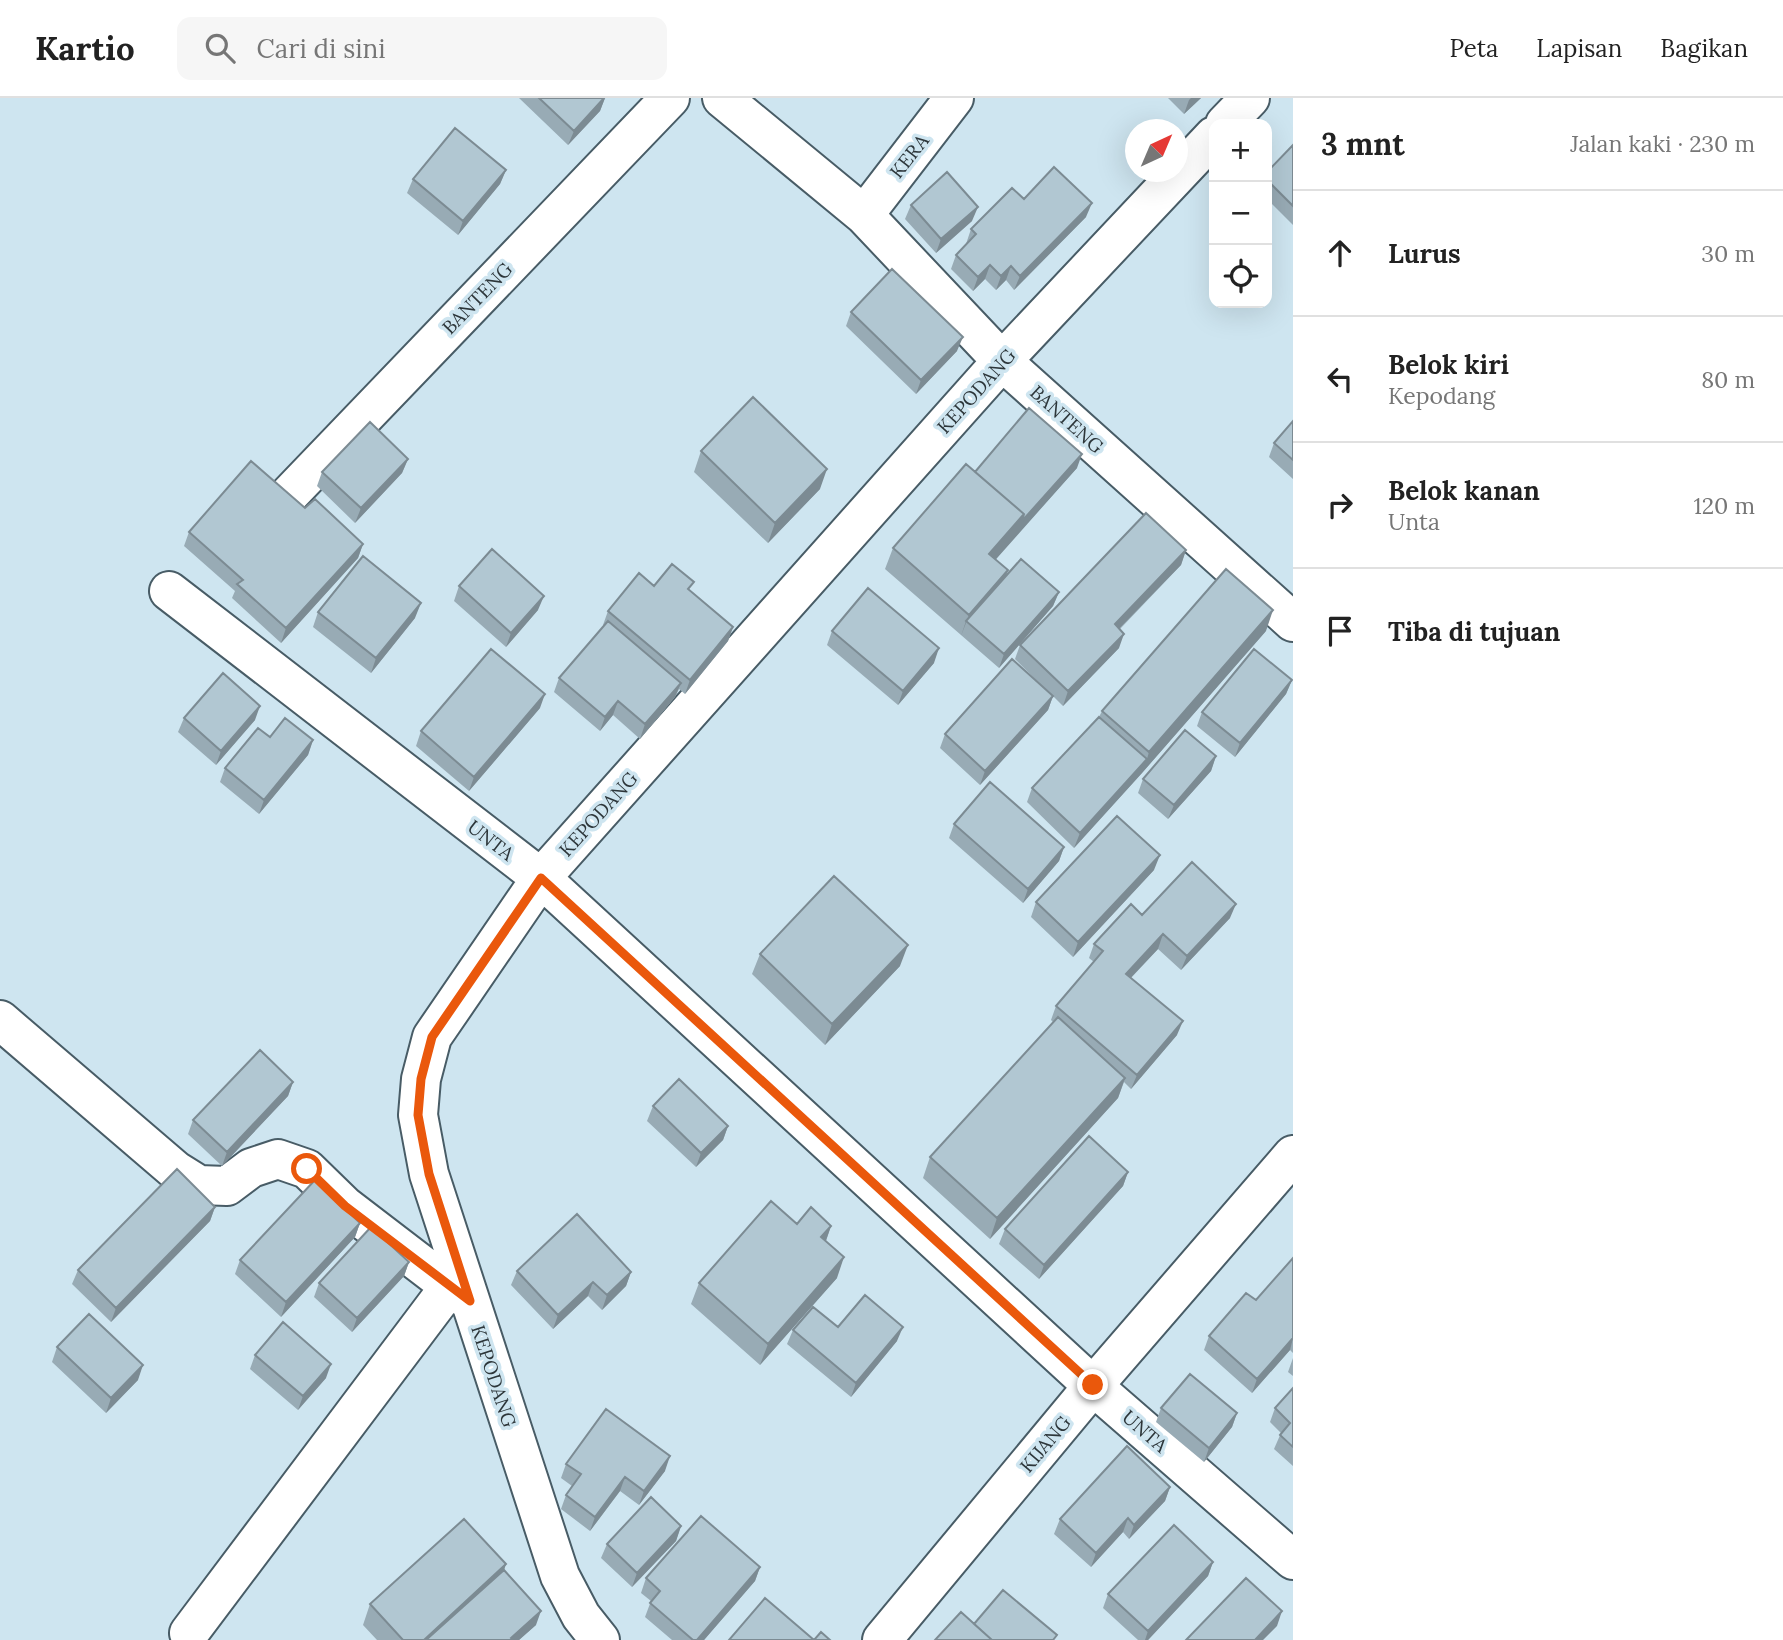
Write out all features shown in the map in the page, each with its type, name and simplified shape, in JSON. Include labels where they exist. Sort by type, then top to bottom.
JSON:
[{"type":"street","name":"BANTENG","points":[[285,499],[670,98]]},
{"type":"street","name":"BANTENG","points":[[722,98],[864,215],[1002,361],[1293,622]]},
{"type":"street","name":"KERA","points":[[864,215],[954,98]]},
{"type":"street","points":[[1230,119],[1250,98]]},
{"type":"street","name":"KEPODANG","points":[[600,1640],[581,1616],[559,1576],[460,1294],[429,1174],[418,1115],[421,1079],[432,1037],[541,878],[1002,361],[1209,141]]},
{"type":"street","name":"UNTA","points":[[169,591],[541,878],[1093,1385],[1293,1560]]},
{"type":"street","points":[[0,1020],[175,1170],[199,1185],[227,1186],[251,1168],[278,1159],[307,1169],[345,1206],[460,1294],[189,1633]]},
{"type":"street","name":"KIJANG","points":[[882,1640],[1093,1385],[1293,1155]]},
{"type":"building","points":[[539,98],[604,98],[574,131]]},
{"type":"building","points":[[455,128],[506,170],[463,221],[413,179]]},
{"type":"building","points":[[1293,145],[1293,206],[1272,185],[1272,167]]},
{"type":"building","points":[[1054,167],[1092,203],[1020,276],[1011,266],[1001,276],[990,265],[978,277],[956,255],[976,234],[971,229],[1012,188],[1024,199]]},
{"type":"building","points":[[947,172],[978,207],[941,239],[911,205]]},
{"type":"building","points":[[892,269],[963,337],[921,380],[851,312]]},
{"type":"building","points":[[753,397],[827,469],[775,523],[701,451]]},
{"type":"building","points":[[1029,408],[1082,454],[1022,521],[1024,514],[975,472]]},
{"type":"building","points":[[1293,421],[1293,460],[1274,443]]},
{"type":"building","points":[[370,422],[408,459],[361,508],[322,472]]},
{"type":"building","points":[[251,461],[305,508],[315,499],[363,544],[286,628],[237,584],[243,580],[189,532]]},
{"type":"building","points":[[966,464],[1024,514],[989,554],[1008,570],[969,615],[893,548]]},
{"type":"building","points":[[1146,513],[1186,550],[1115,624],[1124,634],[1068,691],[1020,645]]},
{"type":"building","points":[[492,549],[544,596],[511,633],[459,586]]},
{"type":"building","points":[[363,556],[421,603],[376,658],[318,612]]},
{"type":"building","points":[[1021,559],[1059,592],[1004,654],[966,621]]},
{"type":"building","points":[[672,564],[694,582],[688,589],[733,627],[690,680],[608,611],[639,573],[654,586]]},
{"type":"building","points":[[1226,569],[1273,610],[1149,752],[1102,711]]},
{"type":"building","points":[[868,588],[939,648],[903,691],[832,631]]},
{"type":"building","points":[[608,621],[681,683],[645,724],[618,701],[605,717],[559,678]]},
{"type":"building","points":[[491,649],[545,694],[474,777],[421,731]]},
{"type":"building","points":[[1254,649],[1292,680],[1240,743],[1202,712]]},
{"type":"building","points":[[1012,659],[1053,696],[985,771],[945,734]]},
{"type":"building","points":[[223,673],[260,706],[221,751],[184,718]]},
{"type":"building","points":[[1099,717],[1147,759],[1080,833],[1032,788]]},
{"type":"building","points":[[285,718],[313,740],[264,800],[225,768],[258,728],[270,737]]},
{"type":"building","points":[[1185,730],[1216,756],[1174,805],[1143,779]]},
{"type":"building","points":[[990,782],[1064,847],[1028,889],[954,824]]},
{"type":"building","points":[[1117,816],[1160,855],[1078,942],[1036,902]]},
{"type":"building","points":[[1192,862],[1236,904],[1187,956],[1163,934],[1126,974],[1183,1021],[1137,1075],[1056,1006],[1103,951],[1094,944],[1131,904],[1142,915]]},
{"type":"building","points":[[834,876],[908,945],[832,1024],[760,954]]},
{"type":"building","points":[[1058,1017],[1125,1078],[997,1218],[930,1157]]},
{"type":"building","points":[[260,1050],[293,1082],[227,1152],[193,1120]]},
{"type":"building","points":[[679,1079],[728,1126],[701,1153],[653,1106]]},
{"type":"building","points":[[1089,1136],[1128,1172],[1044,1265],[1005,1229]]},
{"type":"building","points":[[177,1169],[215,1207],[116,1308],[78,1270]]},
{"type":"building","points":[[315,1180],[360,1223],[286,1302],[240,1260]]},
{"type":"building","points":[[771,1201],[797,1224],[811,1207],[831,1226],[821,1237],[844,1257],[768,1344],[699,1283]]},
{"type":"building","points":[[577,1214],[631,1272],[607,1295],[593,1282],[558,1315],[517,1271]]},
{"type":"building","points":[[371,1227],[409,1262],[357,1318],[319,1283]]},
{"type":"building","points":[[1293,1258],[1293,1338],[1257,1379],[1209,1336],[1246,1293],[1256,1300]]},
{"type":"building","points":[[865,1295],[903,1327],[856,1383],[793,1330],[813,1307],[838,1327]]},
{"type":"building","points":[[89,1314],[143,1365],[111,1398],[57,1347]]},
{"type":"building","points":[[283,1322],[331,1364],[303,1396],[255,1355]]},
{"type":"building","points":[[1190,1374],[1237,1413],[1209,1448],[1161,1408]]},
{"type":"building","points":[[1293,1388],[1293,1447],[1280,1435],[1290,1423],[1275,1408]]},
{"type":"building","points":[[606,1409],[670,1456],[644,1491],[625,1477],[595,1517],[566,1495],[581,1474],[566,1464]]},
{"type":"building","points":[[1127,1446],[1170,1487],[1134,1525],[1128,1518],[1096,1553],[1060,1519]]},
{"type":"building","points":[[651,1497],[681,1526],[637,1573],[607,1544]]},
{"type":"building","points":[[701,1516],[760,1567],[697,1640],[693,1640],[650,1603],[660,1591],[646,1578]]},
{"type":"building","points":[[464,1519],[506,1564],[424,1640],[403,1640],[370,1604]]},
{"type":"building","points":[[1174,1525],[1213,1562],[1148,1631],[1108,1594]]},
{"type":"building","points":[[504,1570],[541,1611],[511,1638],[513,1640],[426,1640]]},
{"type":"building","points":[[1246,1578],[1282,1611],[1255,1640],[1186,1640]]},
{"type":"building","points":[[1003,1590],[1057,1635],[1053,1640],[992,1640],[974,1624]]},
{"type":"building","points":[[765,1598],[814,1640],[729,1640]]},
{"type":"building","points":[[961,1612],[992,1640],[935,1640]]},
{"type":"building","points":[[821,1632],[830,1640],[814,1640]]},
{"type":"route","points":[[307,1169],[345,1206],[470,1301],[429,1174],[418,1115],[421,1079],[432,1037],[541,878],[1093,1385]]}]
